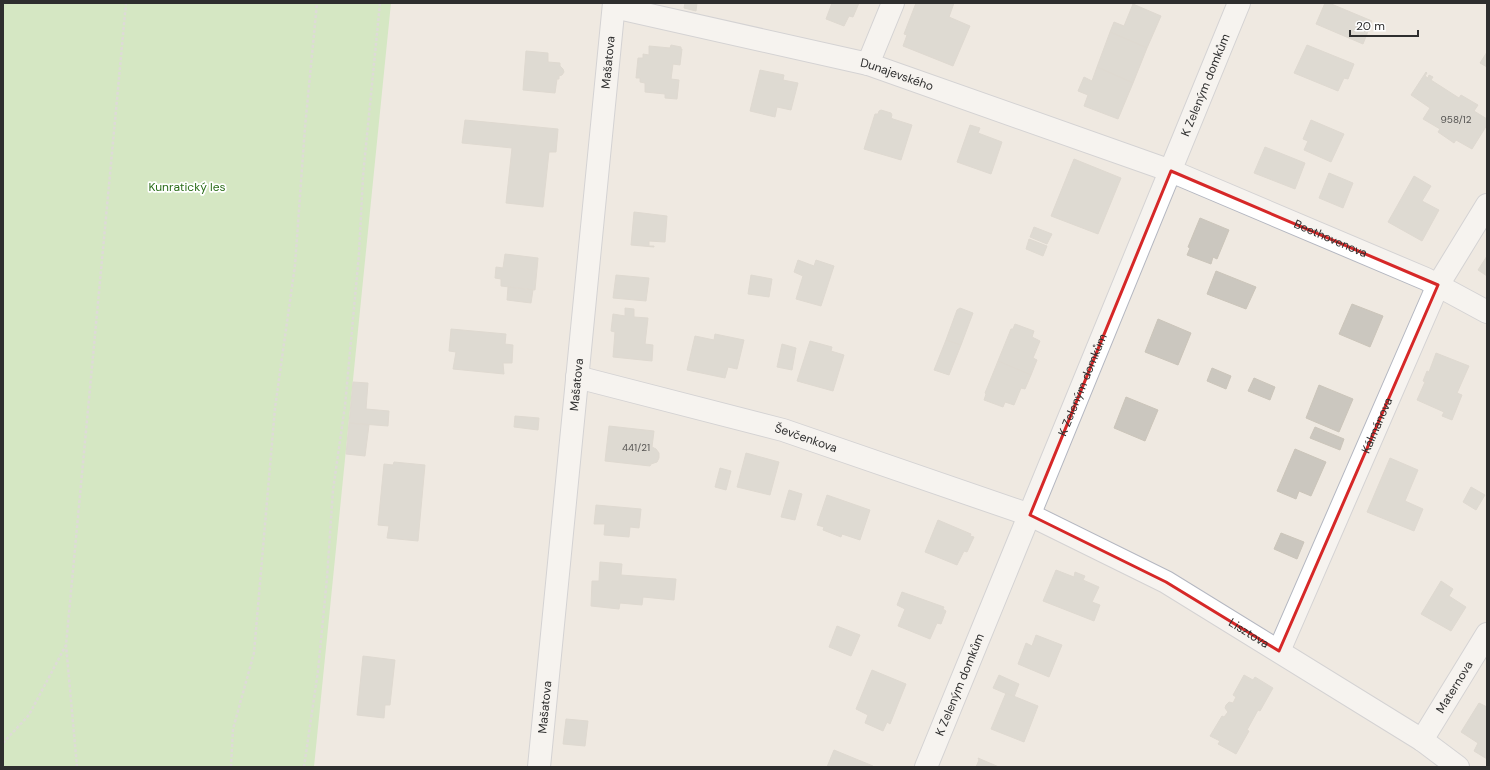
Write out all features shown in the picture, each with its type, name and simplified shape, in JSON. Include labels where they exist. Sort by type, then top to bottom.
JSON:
[{"type":"street","points":[[868,64],[893,3]]},
{"type":"street","name":"K Zeleným domkům","points":[[926,767],[1239,3]]},
{"type":"street","name":"Dunajevského","points":[[614,5],[868,64],[1171,171]]},
{"type":"street","name":"Mašatova","points":[[539,767],[614,5]]},
{"type":"street","name":"Beethovenova","points":[[1171,171],[1438,285],[1487,312]]},
{"type":"street","name":"Kálmánova","points":[[1279,651],[1438,285],[1487,205]]},
{"type":"street","name":"Ševčenkova","points":[[577,377],[783,430],[1030,515]]},
{"type":"street","name":"Lisztova","points":[[1030,515],[1166,582],[1422,740],[1458,767]]},
{"type":"street","name":"Maternova","points":[[1422,740],[1487,634]]},
{"type":"path","points":[[77,767],[66,645],[126,3]]},
{"type":"path","points":[[231,767],[234,729],[254,653],[274,408],[295,265],[305,127],[317,3]]},
{"type":"path","points":[[304,767],[318,671],[327,578],[333,490],[345,406],[380,3]]},
{"type":"path","points":[[3,743],[29,715],[66,645]]},
{"type":"highlighted area","points":[[1171,171],[1438,285],[1279,651],[1166,582],[1030,515]]},
{"type":"green space","name":"Kunratický les","points":[[3,3],[391,3],[314,767],[3,767]]},
{"type":"building","points":[[685,3],[697,3],[696,11],[684,8]]},
{"type":"building","points":[[832,3],[859,3],[853,17],[849,16],[844,26],[826,19]]},
{"type":"building","points":[[916,3],[954,3],[949,17],[970,26],[953,66],[903,46],[907,35],[904,34]]},
{"type":"building","points":[[1325,3],[1329,3],[1372,21],[1363,44],[1316,24]]},
{"type":"building","points":[[1133,4],[1161,16],[1147,48],[1110,32],[1114,22],[1124,26]]},
{"type":"building","points":[[1110,32],[1147,48],[1133,83],[1097,67]]},
{"type":"building","points":[[671,45],[681,47],[682,49],[680,65],[673,64],[671,79],[679,80],[677,99],[665,98],[665,94],[645,92],[645,83],[640,82],[640,78],[636,78],[638,58],[643,58],[643,54],[649,55],[649,46],[670,48]]},
{"type":"building","points":[[1307,45],[1354,64],[1348,79],[1344,78],[1338,91],[1294,73]]},
{"type":"building","points":[[526,51],[548,53],[548,62],[560,63],[560,66],[564,72],[559,76],[559,79],[557,79],[555,93],[523,90]]},
{"type":"building","points":[[1487,52],[1487,67],[1480,63]]},
{"type":"building","points":[[1097,67],[1133,83],[1118,119],[1084,106],[1088,95],[1078,91],[1084,77],[1092,81]]},
{"type":"building","points":[[760,70],[784,75],[783,80],[798,83],[791,110],[777,107],[775,117],[750,111]]},
{"type":"building","points":[[1426,72],[1427,73],[1425,76],[1428,78],[1429,75],[1433,77],[1431,80],[1459,98],[1461,95],[1478,105],[1474,111],[1487,119],[1487,125],[1472,149],[1456,140],[1454,143],[1438,132],[1440,129],[1423,119],[1430,108],[1411,95]]},
{"type":"building","points":[[881,110],[891,113],[891,118],[893,119],[912,125],[901,160],[864,149],[875,114],[878,114]]},
{"type":"building","points":[[465,120],[558,129],[556,152],[549,152],[543,207],[506,203],[512,148],[462,143]]},
{"type":"building","points":[[1311,120],[1344,134],[1331,162],[1304,150],[1308,141],[1303,139]]},
{"type":"building","points":[[970,125],[980,128],[978,133],[1002,142],[991,174],[957,162]]},
{"type":"building","points":[[1265,147],[1305,163],[1295,189],[1254,173]]},
{"type":"building","points":[[1074,159],[1121,178],[1098,234],[1051,216]]},
{"type":"building","points":[[1329,173],[1353,183],[1343,208],[1319,198]]},
{"type":"building","points":[[1414,176],[1431,186],[1422,201],[1439,210],[1422,241],[1388,222]]},
{"type":"building","points":[[634,212],[667,216],[665,242],[649,241],[649,246],[654,247],[631,245]]},
{"type":"building","points":[[1200,218],[1229,230],[1217,259],[1213,257],[1211,264],[1187,255],[1190,248],[1188,247]]},
{"type":"building","points":[[1034,227],[1052,234],[1047,244],[1030,237]]},
{"type":"building","points":[[1029,239],[1047,246],[1043,256],[1026,249]]},
{"type":"building","points":[[505,254],[538,258],[535,290],[501,286],[501,279],[495,278],[496,267],[503,268]]},
{"type":"building","points":[[1487,256],[1487,276],[1478,270]]},
{"type":"building","points":[[798,260],[814,266],[816,260],[834,266],[821,306],[796,299],[803,276],[794,272]]},
{"type":"building","points":[[1216,271],[1256,287],[1246,309],[1207,294]]},
{"type":"building","points":[[616,275],[649,278],[646,301],[613,298]]},
{"type":"building","points":[[751,275],[772,279],[769,297],[748,294]]},
{"type":"building","points":[[508,287],[533,290],[531,303],[507,300]]},
{"type":"building","points":[[1352,304],[1383,316],[1370,347],[1339,334]]},
{"type":"building","points":[[625,308],[634,309],[634,317],[648,318],[645,344],[653,345],[652,361],[613,357],[615,332],[611,331],[613,314],[625,316]]},
{"type":"building","points":[[960,308],[973,313],[961,345],[946,340],[957,310]]},
{"type":"building","points":[[1158,319],[1191,333],[1178,365],[1145,352]]},
{"type":"building","points":[[1015,324],[1034,331],[1032,337],[1040,341],[1033,358],[1037,360],[1031,375],[998,361],[1011,329],[1013,329]]},
{"type":"building","points":[[451,329],[506,334],[505,344],[513,345],[512,363],[503,363],[504,374],[453,369],[456,352],[449,351]]},
{"type":"building","points":[[715,334],[744,340],[737,369],[728,367],[725,378],[687,370],[695,336],[714,340]]},
{"type":"building","points":[[946,340],[961,345],[949,375],[934,370]]},
{"type":"building","points":[[810,341],[832,347],[831,351],[844,355],[833,391],[797,381]]},
{"type":"building","points":[[782,344],[796,348],[792,370],[777,367]]},
{"type":"building","points":[[1436,353],[1469,366],[1457,393],[1462,395],[1452,420],[1442,416],[1444,412],[1417,400],[1425,382],[1423,381],[1427,371],[1429,372]]},
{"type":"building","points":[[998,361],[1031,375],[1025,389],[1021,388],[1014,405],[1005,402],[1003,407],[984,400],[985,393]]},
{"type":"building","points":[[1212,368],[1231,376],[1226,389],[1207,381]]},
{"type":"building","points":[[1254,378],[1275,387],[1270,400],[1248,391]]},
{"type":"building","points":[[353,382],[368,383],[366,409],[389,411],[388,426],[349,423]]},
{"type":"building","points":[[1319,385],[1353,399],[1339,432],[1306,418]]},
{"type":"building","points":[[1126,397],[1158,410],[1145,441],[1114,428]]},
{"type":"building","points":[[515,416],[539,418],[538,430],[514,427]]},
{"type":"building","points":[[349,423],[369,425],[365,456],[346,454]]},
{"type":"building","points":[[609,426],[654,431],[652,447],[659,453],[657,462],[651,464],[650,466],[605,461]]},
{"type":"building","points":[[1315,427],[1344,439],[1340,450],[1310,438]]},
{"type":"building","points":[[1295,449],[1326,462],[1311,496],[1299,491],[1296,499],[1277,491]]},
{"type":"building","points":[[746,453],[779,462],[770,495],[737,487]]},
{"type":"building","points":[[1390,458],[1418,470],[1405,501],[1423,509],[1414,531],[1367,512]]},
{"type":"building","points":[[394,462],[425,465],[418,541],[387,538],[389,526],[378,525],[384,464],[393,465]]},
{"type":"building","points":[[720,468],[731,471],[726,490],[715,487]]},
{"type":"building","points":[[1471,487],[1485,495],[1476,510],[1463,502]]},
{"type":"building","points":[[789,490],[802,494],[795,520],[781,517]]},
{"type":"building","points":[[827,495],[870,510],[860,540],[842,534],[841,537],[823,530],[824,527],[817,525]]},
{"type":"building","points":[[596,505],[641,509],[639,528],[630,527],[629,537],[604,535],[605,524],[594,524]]},
{"type":"building","points":[[938,520],[971,534],[970,536],[974,537],[967,552],[964,551],[957,565],[925,552]]},
{"type":"building","points":[[1281,533],[1304,542],[1297,559],[1274,549]]},
{"type":"building","points":[[600,562],[622,564],[621,575],[676,579],[674,600],[643,597],[642,605],[620,603],[619,609],[591,606],[592,581],[599,581]]},
{"type":"building","points":[[1056,570],[1074,577],[1075,572],[1085,576],[1083,580],[1099,587],[1092,602],[1100,605],[1094,621],[1043,601]]},
{"type":"building","points":[[1441,581],[1453,589],[1449,596],[1466,607],[1451,631],[1421,614]]},
{"type":"building","points":[[902,592],[944,607],[943,609],[946,611],[941,624],[937,623],[930,639],[898,626],[905,609],[897,605]]},
{"type":"building","points":[[837,626],[860,635],[851,656],[829,647]]},
{"type":"building","points":[[1036,635],[1062,645],[1049,677],[1018,664],[1026,643],[1032,646]]},
{"type":"building","points":[[363,656],[395,660],[390,705],[385,705],[384,718],[357,715]]},
{"type":"building","points":[[872,670],[906,684],[890,724],[887,722],[883,731],[865,723],[868,715],[856,709]]},
{"type":"building","points":[[999,675],[1019,684],[1014,697],[993,688]]},
{"type":"building","points":[[1244,675],[1253,680],[1255,677],[1273,688],[1260,711],[1258,710],[1247,730],[1249,731],[1236,754],[1218,744],[1220,741],[1210,736],[1222,716],[1224,717],[1228,712],[1225,708],[1226,705],[1229,702],[1233,703],[1236,697],[1233,695]]},
{"type":"building","points":[[1006,693],[1038,706],[1024,742],[991,729]]},
{"type":"building","points":[[1479,703],[1487,707],[1487,759],[1474,751],[1478,743],[1461,732]]},
{"type":"building","points":[[566,719],[588,721],[585,746],[563,744]]},
{"type":"building","points":[[834,750],[873,766],[873,767],[827,767]]},
{"type":"building","points":[[978,758],[999,767],[976,767],[979,760]]}]
